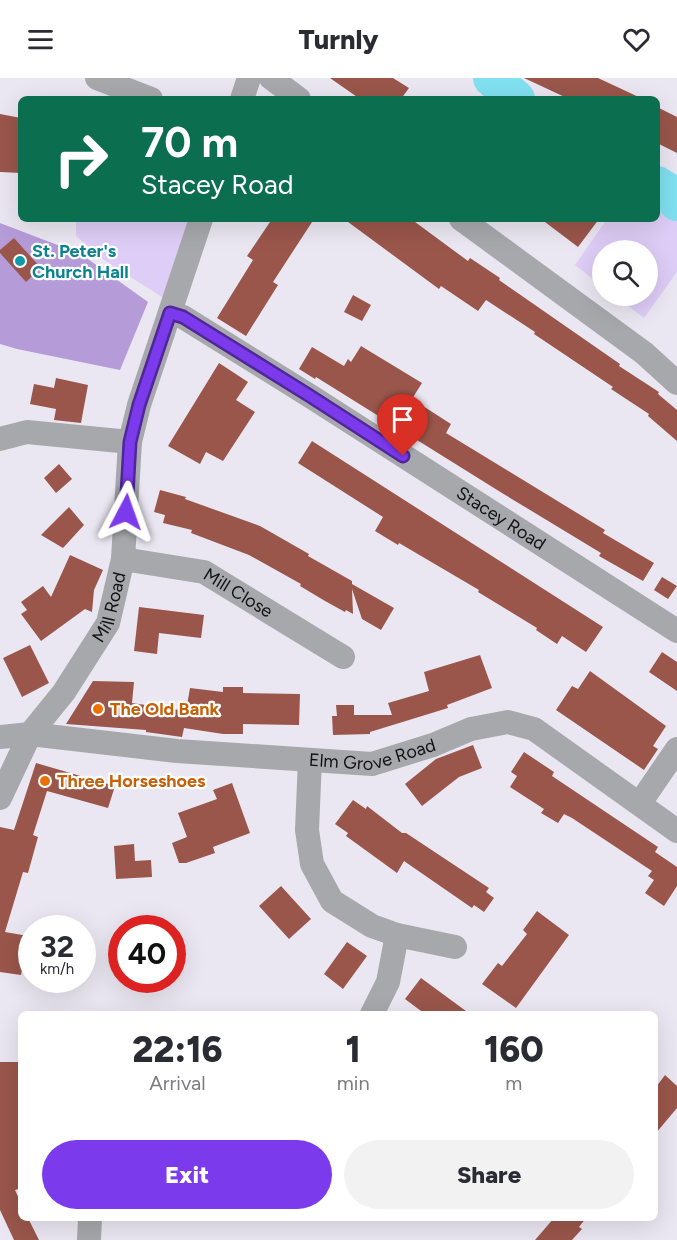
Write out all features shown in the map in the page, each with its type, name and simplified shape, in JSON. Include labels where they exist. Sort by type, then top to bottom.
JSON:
[{"type":"street","points":[[97,78],[143,96]]},
{"type":"street","points":[[243,96],[249,78]]},
{"type":"street","points":[[271,78],[295,96]]},
{"type":"street","name":"Mill Road","points":[[0,798],[30,734],[64,692],[108,623],[123,559],[130,442],[139,405],[200,222]]},
{"type":"street","points":[[465,222],[644,353],[677,383]]},
{"type":"street","name":"Stacey Road","points":[[170,313],[183,317],[310,396],[677,631]]},
{"type":"street","points":[[0,439],[27,432],[130,442]]},
{"type":"street","name":"Mill Close","points":[[123,559],[204,572],[343,657]]},
{"type":"street","name":"Elm Grove Road","points":[[0,737],[30,734],[177,751],[372,764],[433,745],[471,729],[508,722],[534,729],[677,831]]},
{"type":"street","points":[[640,803],[677,749]]},
{"type":"street","points":[[310,760],[307,830],[312,864],[332,902],[372,926],[397,935],[455,947]]},
{"type":"street","points":[[373,1011],[387,982],[397,935]]},
{"type":"street","points":[[89,1240],[90,1221]]},
{"type":"shaded area","points":[[660,194],[677,211],[677,272],[658,298],[658,240],[592,240],[605,222],[660,222]]},
{"type":"shaded area","points":[[76,222],[200,222],[173,304],[104,260],[76,236]]},
{"type":"shaded area","points":[[0,223],[81,254],[148,302],[120,370],[0,344]]},
{"type":"shaded area","points":[[592,241],[592,278],[575,265]]},
{"type":"shaded area","points":[[628,306],[653,306],[644,318]]},
{"type":"building","points":[[330,78],[393,78],[409,88],[403,96],[356,96]]},
{"type":"building","points":[[524,78],[598,78],[637,96],[563,96]]},
{"type":"building","points":[[660,108],[677,117],[677,153],[660,144]]},
{"type":"building","points":[[0,114],[18,117],[18,173],[0,172]]},
{"type":"building","points":[[270,222],[312,222],[273,282],[278,285],[246,336],[217,318],[253,260],[247,256]]},
{"type":"building","points":[[348,222],[415,222],[468,261],[470,258],[620,364],[619,366],[659,392],[658,394],[677,410],[677,441],[648,416],[649,414],[611,389],[613,387],[486,300],[478,311],[441,286],[439,289]]},
{"type":"building","points":[[545,222],[597,222],[578,247]]},
{"type":"building","name":"St. Peter's Church Hall","points":[[14,238],[41,268],[26,282],[0,253],[0,250]]},
{"type":"building","points":[[353,295],[371,305],[362,321],[344,312]]},
{"type":"building","points":[[361,346],[422,383],[412,399],[451,424],[446,433],[605,530],[603,533],[654,563],[643,581],[599,556],[601,553],[316,377],[315,379],[299,369],[312,347],[344,366],[348,359],[351,362]]},
{"type":"building","points":[[219,363],[248,382],[236,400],[255,412],[223,461],[206,452],[200,464],[168,446]]},
{"type":"building","points":[[56,378],[88,385],[81,423],[54,420],[56,409],[30,404],[34,384],[54,388]]},
{"type":"building","points":[[312,441],[603,627],[586,652],[562,636],[557,644],[536,630],[537,628],[478,592],[479,590],[375,531],[383,517],[298,463]]},
{"type":"building","points":[[59,464],[72,479],[56,493],[44,478]]},
{"type":"building","points":[[160,490],[186,497],[185,499],[260,526],[394,608],[381,630],[362,619],[352,589],[353,614],[325,601],[300,586],[301,584],[249,555],[191,533],[192,530],[163,523],[165,515],[154,512]]},
{"type":"building","points":[[69,507],[84,525],[63,548],[41,535]]},
{"type":"building","points":[[70,555],[103,570],[94,590],[92,612],[85,609],[41,641],[21,614],[27,610],[21,602],[43,586],[51,597]]},
{"type":"building","points":[[662,577],[677,586],[668,599],[654,590]]},
{"type":"building","points":[[139,607],[204,615],[201,638],[159,633],[157,654],[134,651]]},
{"type":"building","points":[[30,645],[49,683],[22,697],[3,658]]},
{"type":"building","points":[[662,652],[677,662],[677,691],[649,672]]},
{"type":"building","points":[[480,655],[492,688],[447,705],[448,708],[370,732],[370,734],[333,735],[332,716],[337,716],[336,705],[354,705],[354,715],[392,715],[388,703],[429,691],[424,672]]},
{"type":"building","points":[[590,671],[666,726],[653,746],[658,749],[644,770],[556,710],[572,686],[578,689]]},
{"type":"building","points":[[93,681],[134,682],[132,703],[186,711],[190,688],[223,692],[223,687],[243,687],[243,693],[300,694],[299,725],[243,724],[243,734],[223,734],[184,728],[182,737],[146,732],[146,730],[66,724]]},
{"type":"building","points":[[473,745],[482,768],[459,777],[422,806],[405,784],[436,759]]},
{"type":"building","points":[[524,752],[554,772],[552,776],[658,847],[655,852],[677,867],[677,886],[664,906],[645,893],[654,880],[648,876],[652,871],[572,818],[564,814],[558,823],[541,813],[544,809],[510,787],[517,776],[511,772]]},
{"type":"building","points":[[36,763],[115,786],[108,808],[47,791],[33,835],[38,837],[28,873],[23,872],[5,932],[18,934],[18,975],[0,972],[0,827],[14,830]]},
{"type":"building","points":[[232,783],[250,833],[213,847],[215,853],[186,863],[179,863],[172,843],[187,837],[178,813],[217,799],[213,790]]},
{"type":"building","points":[[353,800],[366,809],[367,806],[402,833],[406,833],[489,888],[486,892],[494,898],[484,912],[474,905],[472,908],[404,861],[397,873],[346,836],[348,833],[335,824]]},
{"type":"building","points":[[134,844],[135,861],[151,860],[152,877],[116,879],[114,846]]},
{"type":"building","points":[[281,886],[311,919],[289,939],[259,906]]},
{"type":"building","points":[[537,911],[569,935],[516,1008],[482,984],[498,963],[502,966],[527,934],[523,930]]},
{"type":"building","points":[[347,942],[367,956],[343,989],[324,974]]},
{"type":"building","points":[[421,978],[466,1011],[421,1011],[405,999]]},
{"type":"building","points":[[0,1062],[18,1062],[18,1189],[15,1190],[18,1196],[18,1221],[30,1221],[39,1240],[14,1240],[0,1210]]},
{"type":"building","points":[[665,1075],[677,1086],[677,1108],[658,1131],[658,1084]]},
{"type":"building","points":[[551,1221],[584,1221],[579,1227],[582,1229],[572,1240],[535,1240]]},
{"type":"waterway","points":[[492,78],[513,96]]},
{"type":"waterway","points":[[660,187],[677,202]]},
{"type":"place","name":"St. Peter's Church Hall","points":[[20,261]]},
{"type":"place","name":"The Old Bank","points":[[98,709]]},
{"type":"place","name":"Three Horseshoes","points":[[45,781]]},
{"type":"route","points":[[126,512],[130,442],[139,405],[170,313],[183,317],[403,456]]}]
